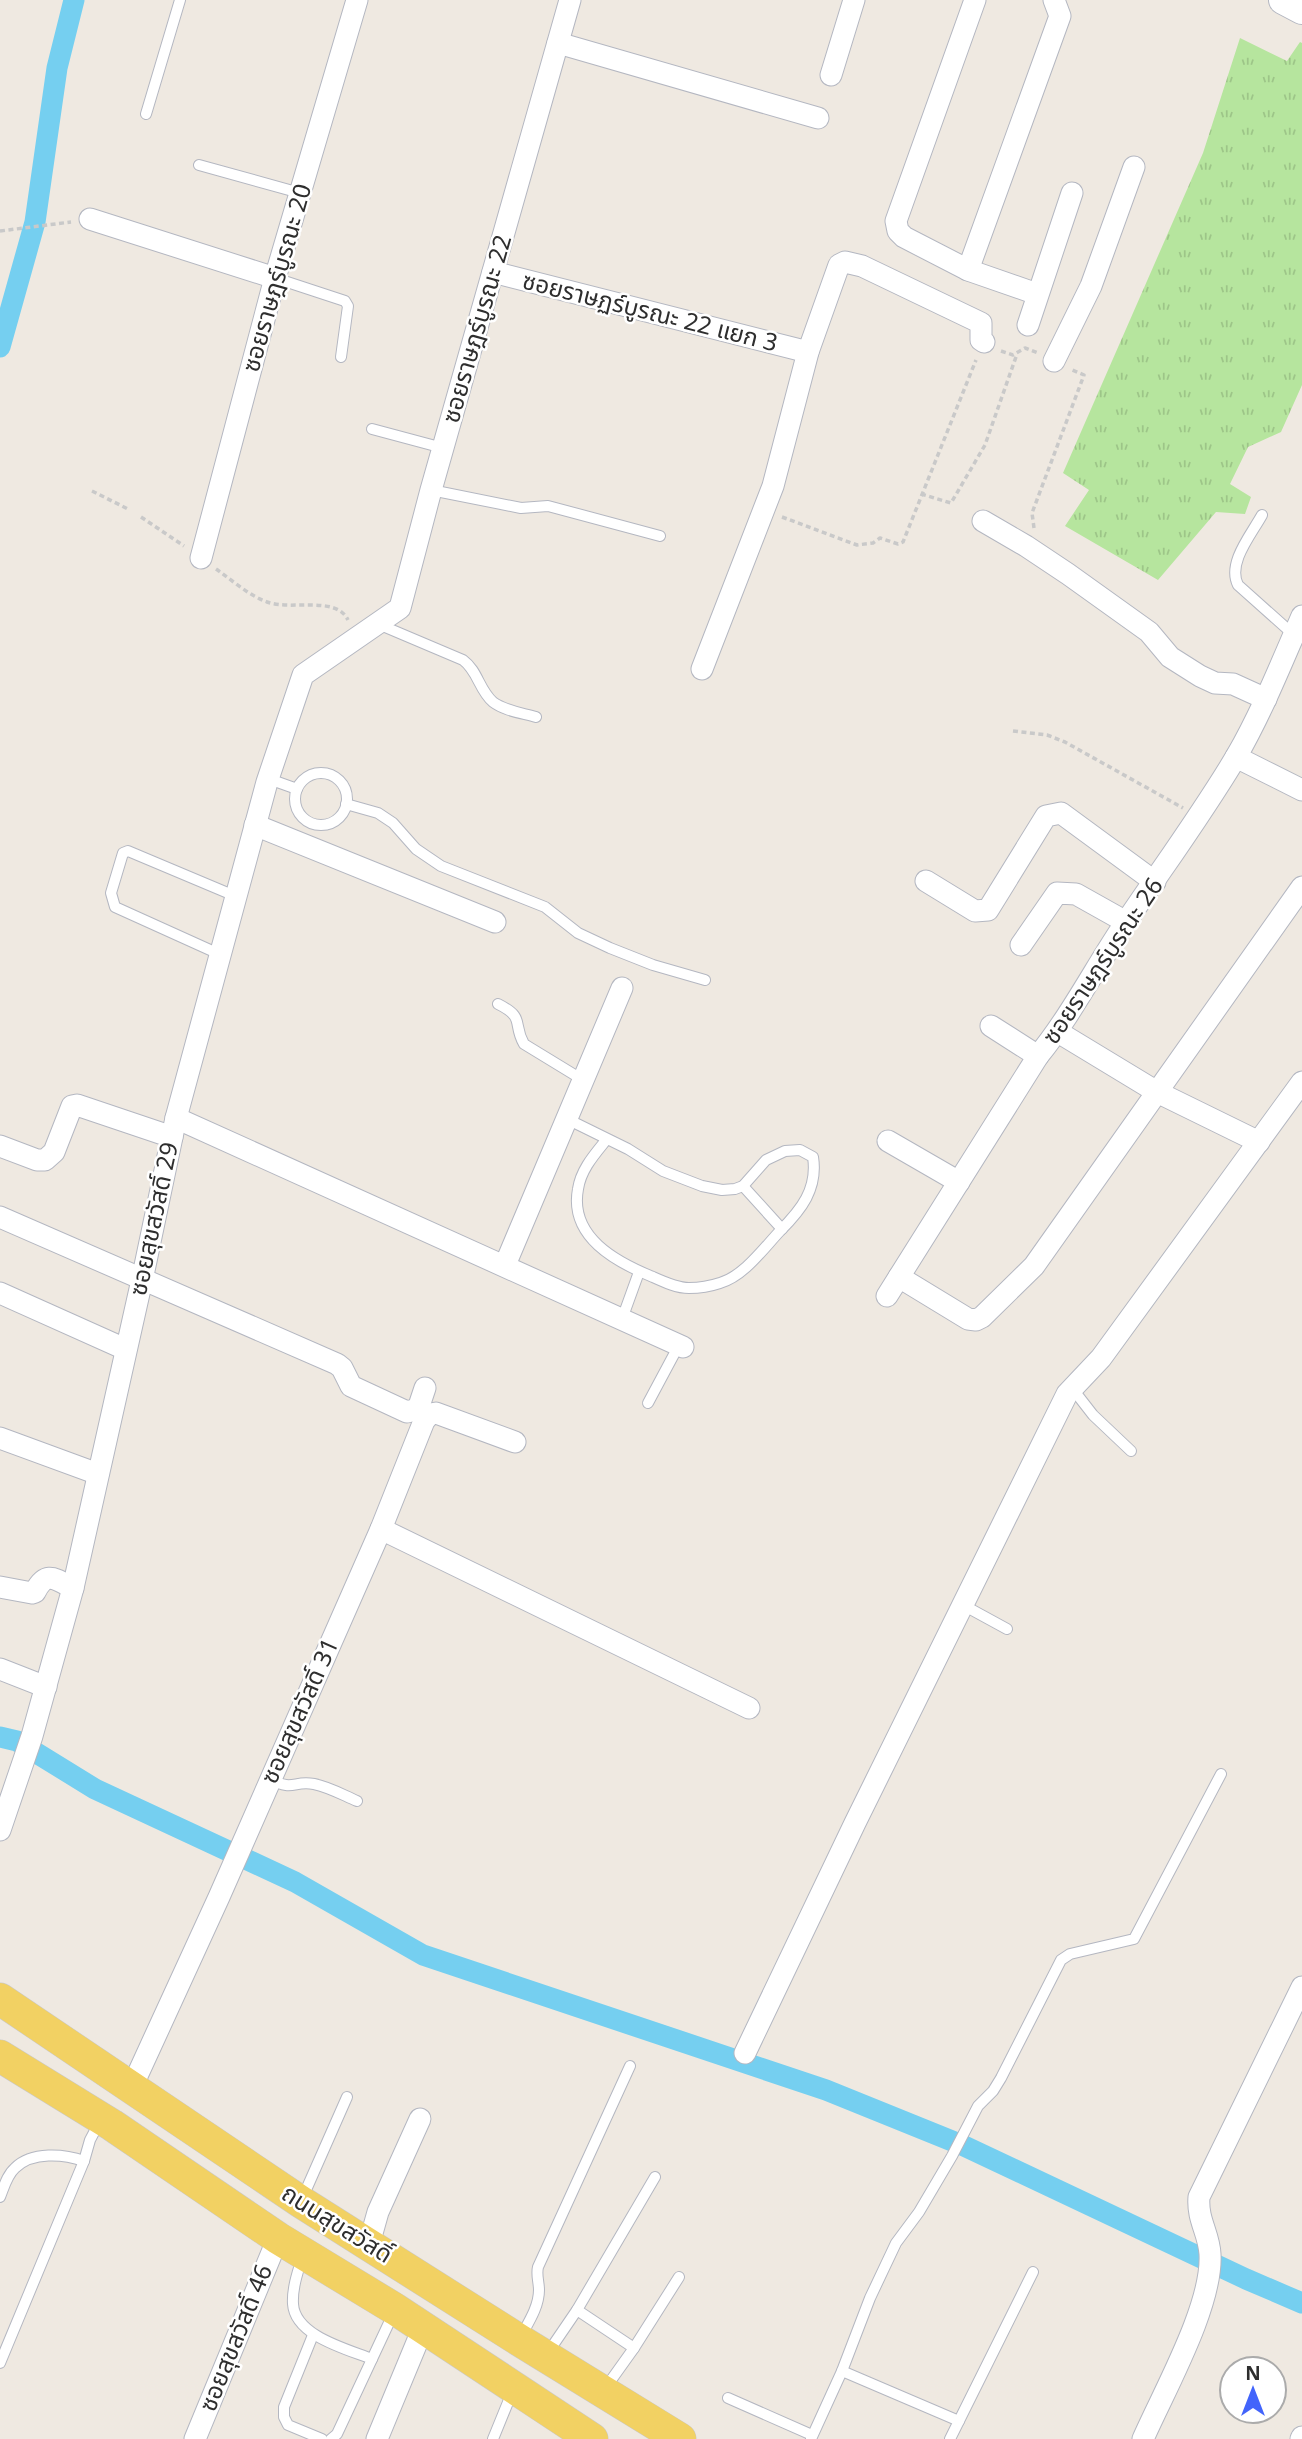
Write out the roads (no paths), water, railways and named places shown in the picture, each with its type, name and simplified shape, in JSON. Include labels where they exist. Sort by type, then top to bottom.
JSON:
[{"type":"main road","points":[[1283,0],[1302,10]]},
{"type":"main road","name":"ถนนสุขสวัสดิ์","points":[[0,1999],[301,2202],[674,2437]]},
{"type":"main road","name":"ถนนสุขสวัสดิ์","points":[[0,2056],[101,2119],[290,2245],[395,2309],[592,2439]]},
{"type":"street","name":"ซอยราษฎร์บูรณะ 20","points":[[201,558],[275,278],[357,0]]},
{"type":"street","name":"ซอยราษฎร์บูรณะ 22","points":[[357,638],[400,608],[570,0]]},
{"type":"street","points":[[831,75],[854,0]]},
{"type":"street","points":[[975,0],[896,221],[898,231],[904,237],[968,270],[1037,294]]},
{"type":"street","points":[[968,270],[1060,16],[1054,0]]},
{"type":"street","points":[[558,43],[818,118]]},
{"type":"street","points":[[1054,361],[1091,286],[1134,167]]},
{"type":"street","points":[[1028,325],[1072,193]]},
{"type":"street","points":[[85,220],[275,278]]},
{"type":"street","points":[[702,669],[773,486],[808,352],[838,267],[845,262],[862,266],[981,323],[981,340],[984,342]]},
{"type":"street","name":"ซอยราษฏร์บูรณะ 22 แยก 3","points":[[493,272],[808,352]]},
{"type":"street","points":[[983,521],[1026,546],[1149,632],[1170,657],[1200,677],[1215,683],[1233,684],[1265,699]]},
{"type":"street","name":"ซอยราษฎร์บูรณะ 26","points":[[887,1296],[1038,1056],[1058,1032],[1126,922],[1236,757],[1298,626]]},
{"type":"street","name":"ซอยสุขสวัสดิ์ 29","points":[[0,1830],[47,1687],[73,1588],[174,1128],[255,825],[303,675],[357,638]]},
{"type":"street","points":[[1236,757],[1302,790]]},
{"type":"street","points":[[926,881],[975,911],[988,910],[1046,816],[1061,813],[1155,882]]},
{"type":"street","points":[[255,825],[495,922]]},
{"type":"street","points":[[899,1277],[968,1319],[976,1320],[982,1317],[1034,1266],[1302,887]]},
{"type":"street","points":[[1021,945],[1057,893],[1076,894],[1126,922]]},
{"type":"street","points":[[505,1265],[622,988]]},
{"type":"street","points":[[991,1026],[1038,1056]]},
{"type":"street","points":[[1058,1032],[1157,1092],[1259,1142]]},
{"type":"street","points":[[745,2053],[1072,1388],[1101,1358],[1302,1082]]},
{"type":"street","points":[[0,1146],[37,1160],[45,1160],[54,1152],[72,1106],[77,1105],[174,1128],[505,1265],[681,1346]]},
{"type":"street","points":[[888,1141],[959,1182]]},
{"type":"street","points":[[0,1217],[337,1364],[351,1386],[407,1412],[418,1409],[425,1388]]},
{"type":"street","points":[[0,1293],[125,1349]]},
{"type":"street","name":"ซอยสุขสวัสดิ์ 31","points":[[131,2088],[381,1529],[424,1421],[430,1414],[436,1413],[515,1442]]},
{"type":"street","points":[[0,1438],[99,1474]]},
{"type":"street","points":[[381,1529],[749,1708]]},
{"type":"street","points":[[0,1587],[32,1593],[40,1581],[47,1578],[56,1579],[73,1588]]},
{"type":"street","points":[[0,1669],[47,1687]]},
{"type":"street","points":[[1143,2439],[1196,2321],[1207,2286],[1210,2255],[1199,2219],[1199,2197],[1302,1987]]},
{"type":"street","points":[[369,2244],[378,2212],[420,2119]]},
{"type":"street","name":"ซอยสุขสวัสดิ์ 46","points":[[195,2439],[290,2245]]},
{"type":"street","points":[[377,2439],[423,2328]]},
{"type":"lane","points":[[146,114],[180,0]]},
{"type":"lane","points":[[199,165],[300,193]]},
{"type":"lane","points":[[275,278],[345,301],[348,306],[341,357]]},
{"type":"lane","points":[[372,429],[443,448]]},
{"type":"lane","points":[[431,490],[521,508],[548,506],[660,536]]},
{"type":"lane","points":[[1262,515],[1235,566],[1234,577],[1238,585],[1298,626]]},
{"type":"lane","points":[[378,624],[463,660],[471,666],[492,701],[505,709],[536,717]]},
{"type":"lane","points":[[317,774],[328,774],[338,779],[347,798],[340,818],[320,825],[310,823],[301,816],[297,807],[297,789],[307,778],[317,774]]},
{"type":"lane","points":[[269,779],[297,789]]},
{"type":"lane","points":[[346,804],[378,813],[393,823],[416,849],[441,866],[545,907],[578,933],[610,948],[653,965],[705,980]]},
{"type":"lane","points":[[219,954],[115,907],[110,893],[123,853],[128,851],[235,896]]},
{"type":"lane","points":[[498,1004],[510,1010],[518,1020],[520,1037],[524,1044],[583,1080]]},
{"type":"lane","points":[[567,1119],[628,1149],[663,1171],[702,1186],[735,1189],[743,1186],[766,1160],[786,1152],[800,1150],[813,1157],[815,1168],[810,1192],[796,1215],[739,1273],[721,1283],[687,1288],[626,1267],[596,1245],[581,1225],[578,1188],[586,1165],[607,1139]]},
{"type":"lane","points":[[743,1186],[782,1229]]},
{"type":"lane","points":[[622,1319],[639,1272]]},
{"type":"lane","points":[[648,1403],[681,1346]]},
{"type":"lane","points":[[1072,1388],[1093,1415],[1131,1451]]},
{"type":"lane","points":[[963,1605],[1007,1629]]},
{"type":"lane","points":[[728,2398],[812,2437],[896,2243],[919,2212],[978,2106],[1001,2078],[1061,1960],[1070,1954],[1130,1941],[1138,1934],[1221,1774]]},
{"type":"lane","points":[[270,1779],[287,1787],[302,1783],[317,1784],[357,1801]]},
{"type":"lane","points":[[519,2340],[537,2305],[538,2267],[630,2066]]},
{"type":"lane","points":[[301,2202],[347,2097]]},
{"type":"lane","points":[[0,2363],[84,2161],[90,2140],[101,2119]]},
{"type":"lane","points":[[0,2197],[17,2165],[55,2154],[84,2161]]},
{"type":"lane","points":[[545,2357],[577,2310],[654,2177]]},
{"type":"lane","points":[[290,2245],[293,2307],[297,2318],[313,2335],[372,2359]]},
{"type":"lane","points":[[950,2439],[1033,2272]]},
{"type":"lane","points":[[603,2392],[679,2277]]},
{"type":"lane","points":[[331,2439],[337,2434],[395,2309]]},
{"type":"lane","points":[[577,2310],[634,2348]]},
{"type":"lane","points":[[313,2335],[284,2407],[284,2417],[288,2425],[322,2439]]},
{"type":"lane","points":[[842,2371],[959,2421]]},
{"type":"lane","points":[[493,2439],[514,2387]]},
{"type":"waterway","points":[[0,347],[35,222],[57,68],[74,0]]},
{"type":"waterway","points":[[0,1737],[17,1741],[95,1789],[295,1882],[423,1955],[826,2090],[962,2145],[1302,2303]]}]
